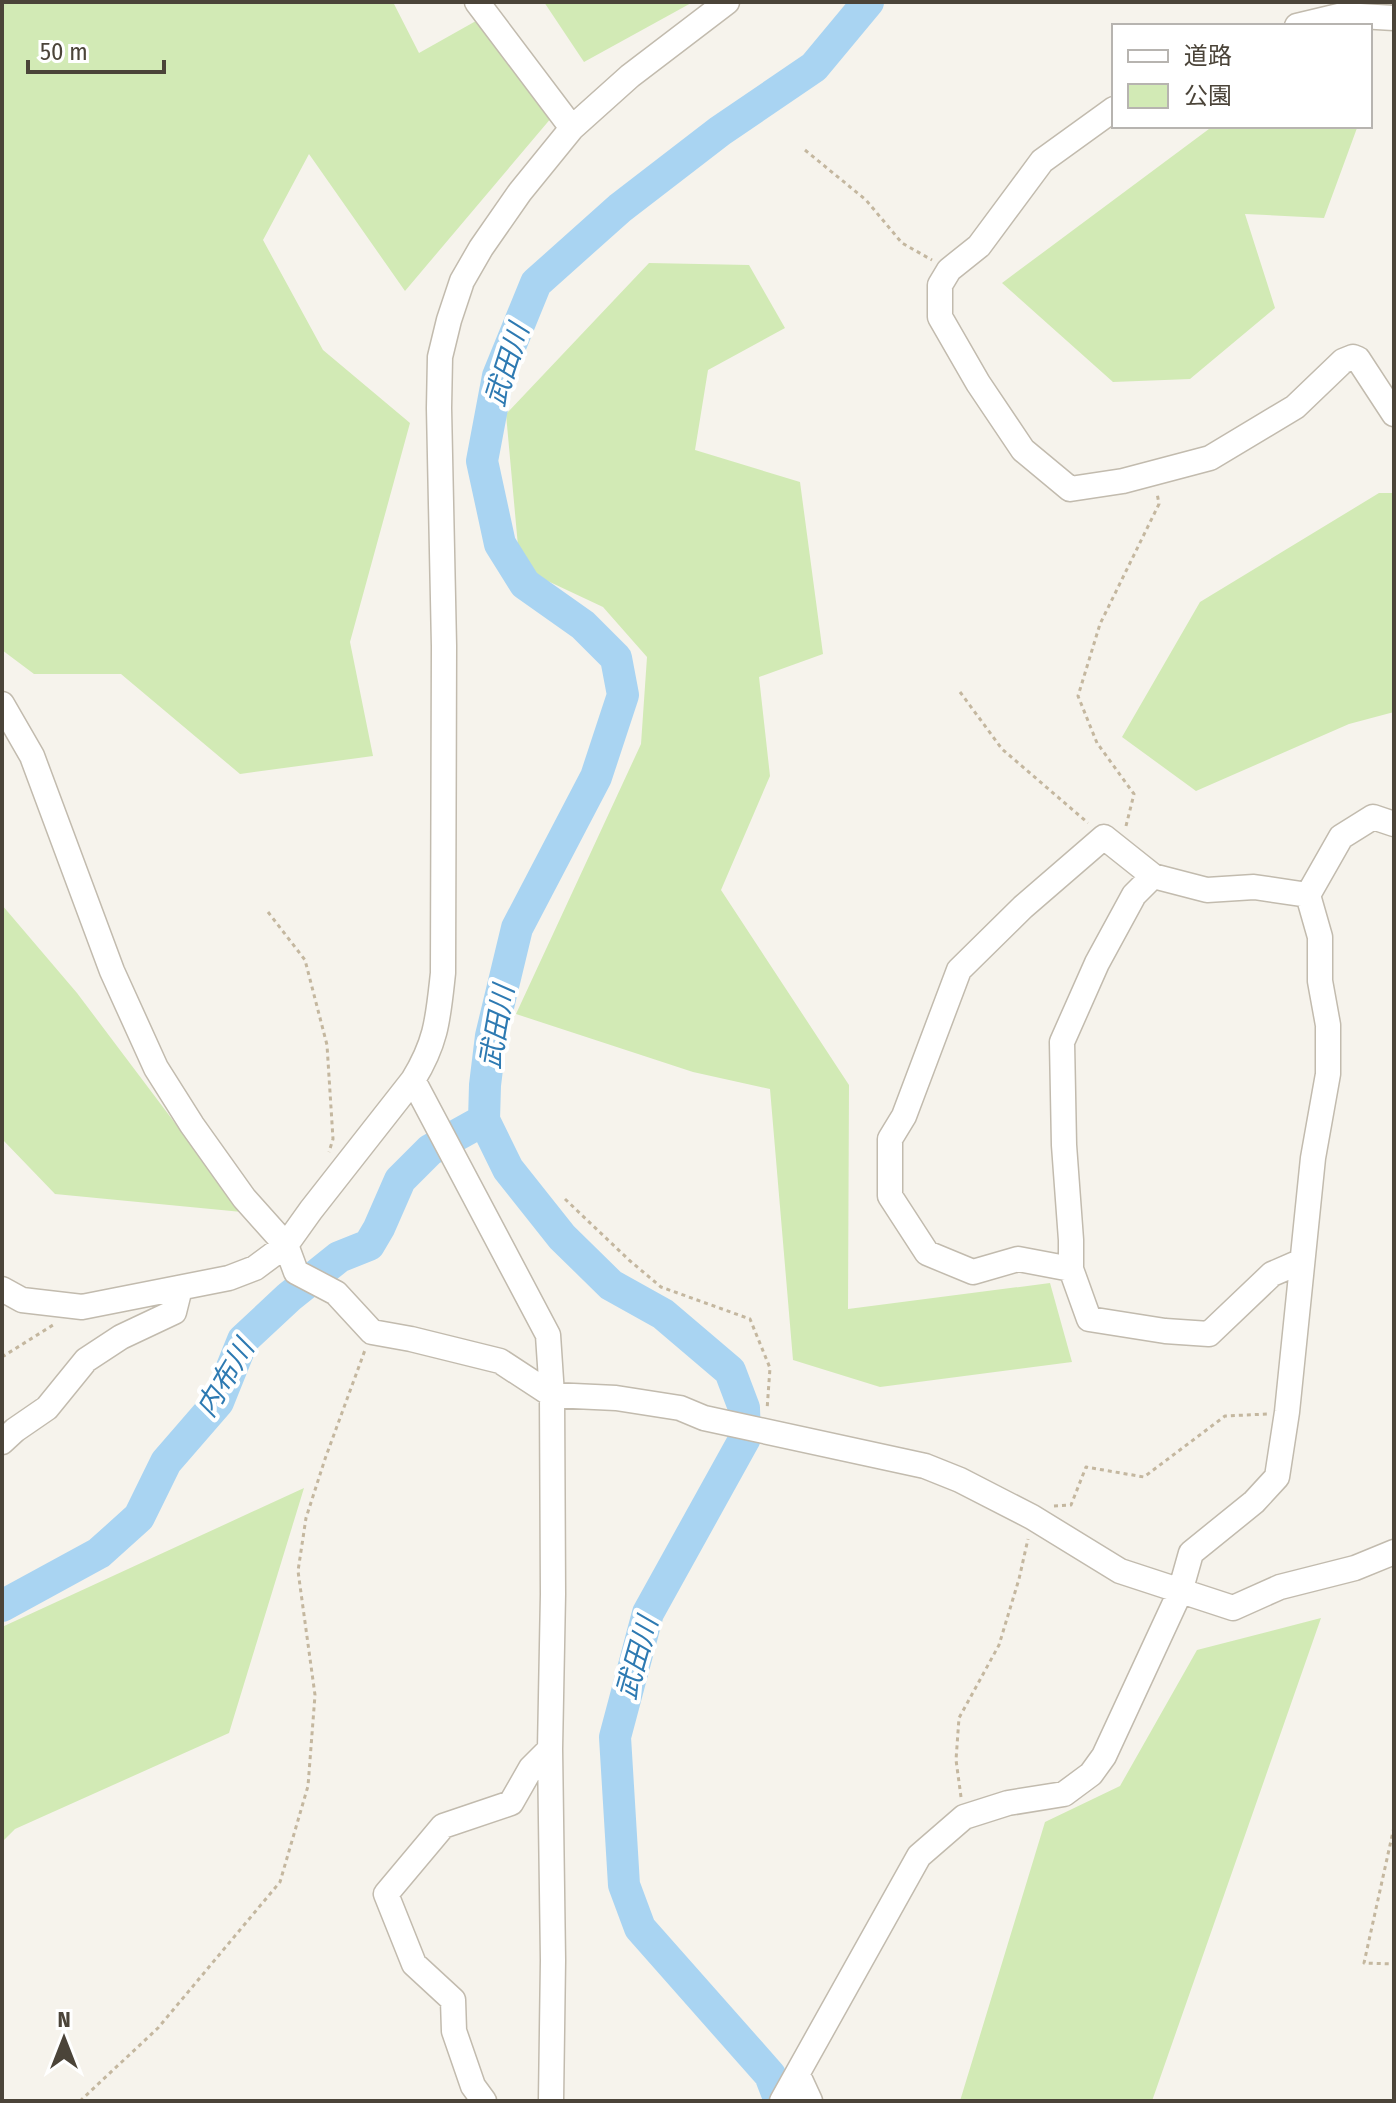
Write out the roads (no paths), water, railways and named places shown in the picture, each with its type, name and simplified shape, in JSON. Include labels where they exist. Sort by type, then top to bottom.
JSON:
[{"type":"street","points":[[477,2],[572,128]]},
{"type":"street","points":[[2,1289],[22,1300],[82,1307],[229,1278],[255,1268],[286,1245],[311,1210],[417,1090],[439,1015],[443,973],[444,646],[440,357],[462,281],[520,192],[572,128],[630,76],[727,2]]},
{"type":"street","points":[[1305,24],[1343,15],[1394,18]]},
{"type":"street","points":[[1112,110],[1042,161],[979,246],[949,270],[940,285],[940,317],[978,383],[1023,450],[1070,489],[1152,474],[1210,458],[1295,407],[1337,366],[1353,357],[1358,359],[1394,414]]},
{"type":"street","points":[[2,704],[32,756],[112,971],[156,1068],[244,1198],[286,1245],[296,1272],[336,1293],[372,1332],[500,1361],[552,1395],[616,1398],[680,1408],[704,1418],[925,1466],[960,1480],[1032,1517],[1120,1571],[1233,1608],[1280,1587],[1355,1568],[1394,1552]]},
{"type":"street","points":[[794,2092],[919,1856],[964,1817],[1008,1803],[1064,1794],[1091,1774],[1104,1756],[1180,1592],[1191,1553],[1254,1502],[1277,1477],[1287,1412],[1313,1158],[1328,1074],[1328,1025],[1320,981],[1320,937],[1308,895],[1341,837],[1373,817],[1394,824]]},
{"type":"street","points":[[1071,1269],[1018,1259],[973,1272],[927,1253],[890,1196],[890,1139],[904,1116],[959,970],[1023,907],[1112,843],[1153,876],[1207,890],[1254,887],[1308,895]]},
{"type":"street","points":[[1153,876],[1134,895],[1104,949],[1062,1042],[1071,1269],[1089,1319],[1165,1331],[1209,1334],[1272,1274],[1302,1261]]},
{"type":"street","points":[[417,1090],[548,1335],[552,1395],[553,1594],[551,2101]]},
{"type":"street","points":[[2,1442],[47,1408],[86,1360],[121,1337],[174,1312],[180,1288]]},
{"type":"street","points":[[484,2101],[473,2086],[454,2031],[453,2000],[414,1964],[386,1894],[443,1826],[511,1803],[531,1768],[550,1749]]},
{"type":"waterway","name":"武田川","points":[[780,2101],[770,2075],[640,1928],[624,1885],[615,1737],[648,1613],[745,1438],[744,1408],[730,1371],[663,1314],[611,1285],[562,1237],[508,1169],[484,1120],[491,1036],[517,928],[596,777],[623,695],[616,658],[583,625],[525,584],[500,544],[482,461],[498,376],[536,283],[620,208],[720,131],[814,67],[868,2]]},
{"type":"waterway","name":"内布川","points":[[2,1606],[99,1553],[139,1517],[166,1462],[218,1402],[243,1340],[289,1297],[339,1257],[369,1245],[400,1180],[430,1150],[484,1120]]}]
